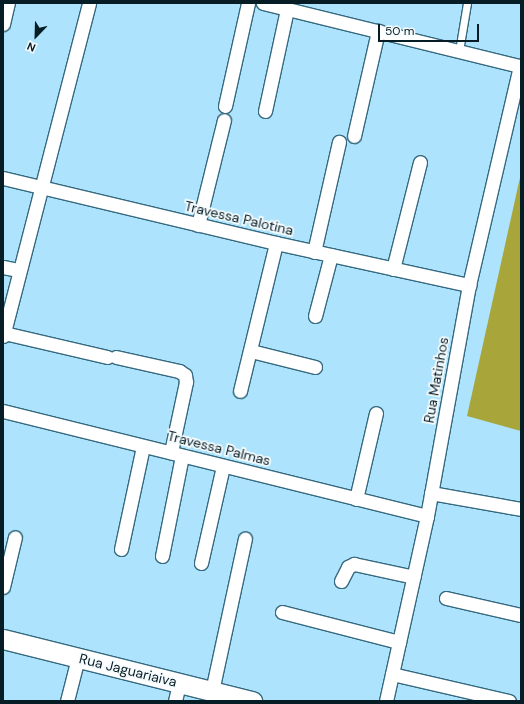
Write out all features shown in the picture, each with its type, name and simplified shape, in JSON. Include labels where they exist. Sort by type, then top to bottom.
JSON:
[{"type":"street","points":[[3,24],[8,3]]},
{"type":"street","points":[[89,3],[3,334],[179,371],[185,375],[186,382],[177,454],[162,556]]},
{"type":"street","points":[[225,106],[248,3]]},
{"type":"street","points":[[263,3],[296,8],[378,31],[520,66]]},
{"type":"street","points":[[265,111],[296,8]]},
{"type":"street","points":[[354,136],[378,31]]},
{"type":"street","name":"Rua Matinhos","points":[[386,701],[427,516],[469,285],[520,66]]},
{"type":"street","points":[[198,225],[224,120]]},
{"type":"street","points":[[314,252],[339,142]]},
{"type":"street","points":[[393,269],[420,162]]},
{"type":"street","name":"Travessa Palotina","points":[[3,178],[314,252],[469,285]]},
{"type":"street","points":[[240,391],[251,351],[276,243]]},
{"type":"street","points":[[316,316],[331,255]]},
{"type":"street","points":[[3,267],[19,270]]},
{"type":"street","points":[[251,351],[315,367]]},
{"type":"street","name":"Travessa Palmas","points":[[3,411],[427,516]]},
{"type":"street","points":[[356,499],[376,413]]},
{"type":"street","points":[[121,549],[143,446]]},
{"type":"street","points":[[201,563],[223,466]]},
{"type":"street","points":[[431,493],[521,509]]},
{"type":"street","points":[[3,587],[15,537]]},
{"type":"street","points":[[212,691],[245,539]]},
{"type":"street","points":[[340,580],[348,566],[354,564],[414,577]]},
{"type":"street","points":[[446,598],[521,616]]},
{"type":"street","points":[[282,612],[399,642]]},
{"type":"street","name":"Rua Jaguariaiva","points":[[3,639],[78,658],[177,692],[212,691],[252,701]]},
{"type":"street","points":[[67,701],[78,658]]},
{"type":"street","points":[[392,674],[509,701]]},
{"type":"lane","points":[[459,51],[467,3]]},
{"type":"shaded area","points":[[521,173],[521,431],[467,416]]}]
